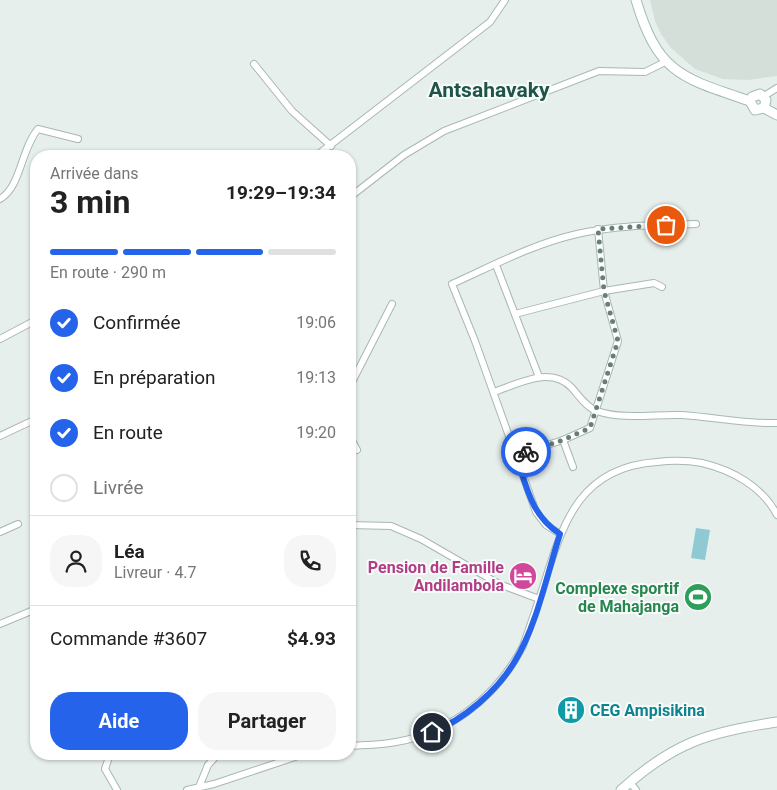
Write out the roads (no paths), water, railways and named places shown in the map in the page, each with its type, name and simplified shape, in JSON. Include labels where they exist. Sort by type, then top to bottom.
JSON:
[{"type":"main road","points":[[636,0],[655,49],[675,71],[750,101],[755,110],[764,108],[777,115]]},
{"type":"main road","points":[[750,101],[756,94],[764,96],[766,100],[764,108]]},
{"type":"main road","points":[[621,790],[646,767],[685,743],[717,733],[777,722]]},
{"type":"street","points":[[325,150],[395,93],[490,22],[505,0]]},
{"type":"street","points":[[356,192],[404,155],[444,131],[598,70],[645,72],[665,62]]},
{"type":"street","points":[[254,64],[292,111],[331,146]]},
{"type":"street","points":[[764,96],[777,88]]},
{"type":"street","points":[[0,199],[10,194],[29,139],[38,129],[78,139]]},
{"type":"street","points":[[560,534],[546,525],[536,512],[494,392],[452,284],[532,248],[575,234],[598,229],[696,224]]},
{"type":"street","points":[[516,455],[563,440],[590,428],[618,341],[604,291],[598,229]]},
{"type":"street","points":[[496,265],[539,377]]},
{"type":"street","points":[[515,314],[604,291],[654,282],[662,287]]},
{"type":"street","points":[[356,374],[392,304]]},
{"type":"street","points":[[0,339],[30,323]]},
{"type":"street","points":[[494,392],[539,377],[558,378],[596,411],[629,416],[682,415],[757,424],[777,423]]},
{"type":"street","points":[[0,436],[30,422]]},
{"type":"street","points":[[563,440],[574,467]]},
{"type":"street","points":[[356,745],[395,742],[422,736],[443,728],[481,701],[515,662],[539,599],[560,534],[585,492],[606,475],[640,463],[686,460],[722,468],[749,483],[772,505],[777,515]]},
{"type":"street","points":[[0,532],[18,524]]},
{"type":"street","points":[[356,525],[391,526],[421,539],[499,584],[539,599]]},
{"type":"street","points":[[0,624],[30,612]]},
{"type":"street","points":[[108,760],[105,769],[117,790]]},
{"type":"street","points":[[199,787],[208,765],[213,760]]},
{"type":"street","points":[[187,790],[214,784],[286,760]]},
{"type":"street","points":[[630,782],[636,790]]},
{"type":"water","points":[[696,528],[710,530],[705,560],[691,558]]},
{"type":"place","name":"Pension de Famille Andilambola","points":[[523,576]]},
{"type":"place","name":"Complexe sportif de Mahajanga","points":[[698,597]]},
{"type":"place","name":"CEG Ampisikina","points":[[571,710]]},
{"type":"district","name":"Antsahavaky","points":[[489,90]]}]
